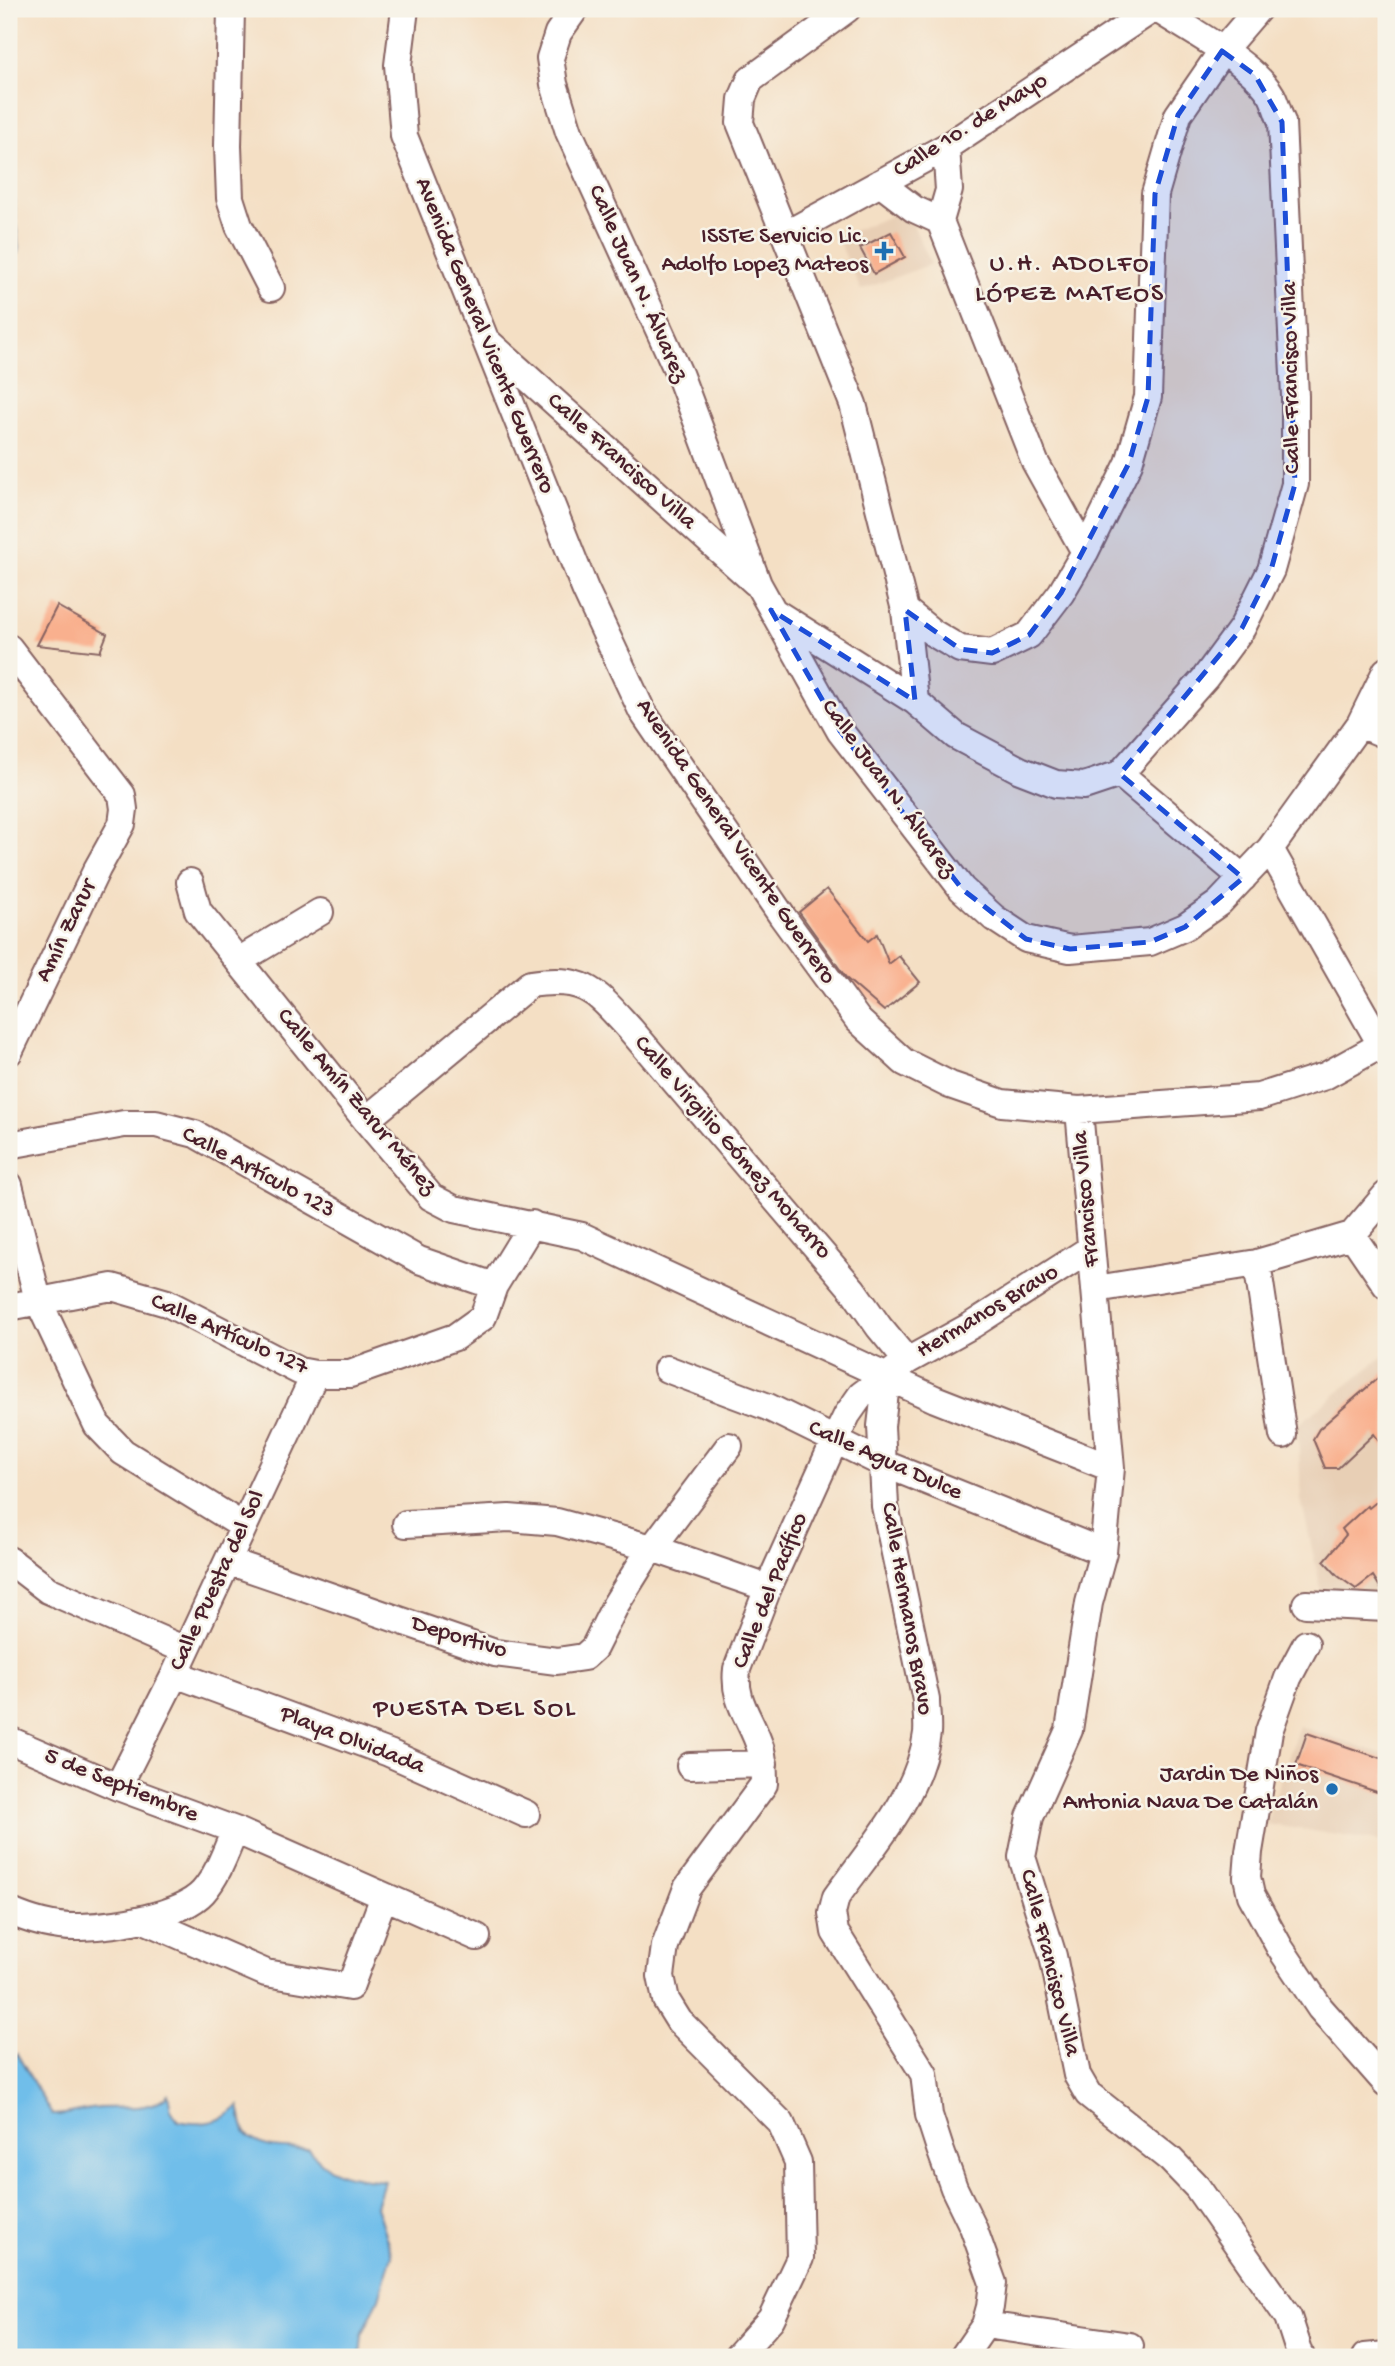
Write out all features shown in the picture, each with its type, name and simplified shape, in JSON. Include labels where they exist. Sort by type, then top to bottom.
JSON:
[{"type":"street","points":[[231,9],[228,146],[230,198],[239,226],[271,288]]},
{"type":"street","name":"Avenida General Vicente Guerrero","points":[[405,9],[398,65],[404,136],[585,589],[642,711],[782,916],[858,1020],[904,1062],[950,1085],[1002,1103],[1079,1110],[1259,1097],[1325,1076],[1385,1046]]},
{"type":"street","name":"Calle Juan N. Álvarez","points":[[575,9],[558,33],[550,58],[554,84],[569,132],[680,376],[758,584],[840,731],[962,889],[994,918],[1026,939],[1070,949],[1150,942],[1185,928],[1219,903],[1270,849],[1360,724],[1386,671]]},
{"type":"street","points":[[847,9],[750,80],[742,99],[740,123],[853,404],[905,610],[915,701]]},
{"type":"street","name":"Calle Francisco Villa","points":[[1120,774],[1205,678],[1242,628],[1271,570],[1295,484],[1295,396],[1282,122],[1271,95],[1255,75],[1155,9]]},
{"type":"street","name":"Calle 1o. de Mayo","points":[[785,235],[946,147],[1155,9]]},
{"type":"street","points":[[905,610],[933,634],[960,649],[992,653],[1029,635],[1062,593],[1129,463],[1148,397],[1155,194],[1178,115],[1222,51],[1258,9]]},
{"type":"street","points":[[946,147],[948,190],[940,222],[1035,462],[1085,552]]},
{"type":"street","points":[[880,183],[914,209],[940,222]]},
{"type":"street","name":"Calle Francisco Villa","points":[[485,340],[758,584]]},
{"type":"street","points":[[771,610],[915,701],[956,736],[1020,770],[1056,784],[1084,786],[1120,774],[1243,878]]},
{"type":"street","points":[[9,648],[18,679]]},
{"type":"street","name":"Amín Zarur","points":[[9,1052],[97,869],[122,824],[124,809],[122,795],[18,679]]},
{"type":"street","points":[[1360,724],[1386,734]]},
{"type":"street","points":[[1270,849],[1385,1046]]},
{"type":"street","name":"Calle Amín Zarur Ménez","points":[[190,882],[198,911],[240,960],[366,1121],[431,1197],[454,1209],[582,1236],[897,1368],[935,1399],[1111,1468]]},
{"type":"street","points":[[240,960],[320,912]]},
{"type":"street","name":"Calle Virgilio Gómez Moharro","points":[[366,1121],[530,984],[552,981],[578,983],[596,993],[630,1029],[853,1290],[879,1327],[897,1368]]},
{"type":"street","name":"Francisco Villa","points":[[1079,1110],[1090,1249],[1096,1289]]},
{"type":"street","name":"Calle Artículo 123","points":[[9,1145],[124,1124],[156,1124],[195,1134],[419,1260],[494,1286]]},
{"type":"street","points":[[9,1185],[38,1300],[97,1425],[123,1452],[243,1526]]},
{"type":"street","points":[[1096,1289],[1256,1263],[1352,1235],[1386,1195]]},
{"type":"street","points":[[494,1286],[532,1224]]},
{"type":"street","points":[[1352,1235],[1386,1285]]},
{"type":"street","name":"Hermanos Bravo","points":[[897,1368],[972,1325],[1090,1249]]},
{"type":"street","points":[[1256,1263],[1283,1435]]},
{"type":"street","name":"Calle Artículo 127","points":[[9,1307],[112,1287],[167,1303],[299,1371],[350,1374],[455,1337],[482,1317],[494,1286]]},
{"type":"street","name":"Calle Francisco Villa","points":[[1096,1289],[1111,1468],[1103,1552],[1089,1603],[1069,1730],[1030,1817],[1022,1857],[1053,1956],[1077,2075],[1088,2094],[1170,2159],[1197,2187],[1288,2318],[1301,2357]]},
{"type":"street","name":"Calle del Pacífico","points":[[764,1764],[760,1747],[738,1700],[735,1684],[737,1669],[768,1588],[847,1415],[861,1395],[897,1368]]},
{"type":"street","name":"Calle Hermanos Bravo","points":[[897,1368],[881,1426],[882,1463],[886,1506],[926,1700],[927,1732],[921,1759],[910,1787],[896,1812],[836,1897],[832,1913],[835,1932],[924,2074],[929,2115],[940,2149],[993,2283],[985,2325],[963,2357]]},
{"type":"street","name":"Calle Agua Dulce","points":[[667,1369],[768,1407],[882,1463],[1103,1552]]},
{"type":"street","name":"Calle Puesta del Sol","points":[[118,1787],[180,1662],[315,1374]]},
{"type":"street","name":"Deportivo","points":[[228,1561],[495,1653],[557,1661],[584,1657],[594,1648],[616,1604],[648,1553],[729,1447]]},
{"type":"street","points":[[406,1524],[509,1518],[557,1522],[648,1553],[768,1588]]},
{"type":"street","name":"Playa Olvidada","points":[[9,1560],[48,1590],[180,1662],[526,1814]]},
{"type":"street","points":[[1306,1604],[1386,1608]]},
{"type":"street","points":[[1307,1644],[1288,1678],[1269,1731],[1247,1877],[1251,1895],[1280,1948],[1320,2008],[1386,2083]]},
{"type":"street","name":"5 de Septiembre","points":[[9,1740],[118,1787],[235,1830],[477,1937]]},
{"type":"street","points":[[690,1766],[764,1764],[764,1784],[687,1888],[665,1946],[661,1976],[666,2000],[679,2021],[781,2123],[798,2162],[800,2258],[771,2319],[737,2357]]},
{"type":"street","points":[[9,1911],[44,1924],[81,1927],[142,1919],[174,1911],[202,1893],[216,1873],[235,1830]]},
{"type":"street","points":[[142,1919],[266,1973],[350,1987],[384,1896]]},
{"type":"street","points":[[985,2325],[1130,2346]]},
{"type":"street","points":[[1365,2357],[1386,2355]]},
{"type":"highlighted area","points":[[1222,51],[1255,75],[1282,122],[1295,484],[1271,570],[1242,628],[1120,774],[1243,878],[1185,927],[1150,942],[1070,949],[1026,939],[962,889],[840,731],[771,610],[915,701],[905,610],[960,649],[992,653],[1029,635],[1061,593],[1129,463],[1148,397],[1155,194],[1178,115]]},
{"type":"shaded area","name":"ISSTE Servicio Lic. Adolfo Lopez Mateos","points":[[906,210],[931,264],[861,290],[837,237]]},
{"type":"shaded area","points":[[1386,1354],[1386,1593],[1322,1593],[1301,1499],[1298,1425]]},
{"type":"shaded area","name":"Jardin De Niños Antonia Nava De Catalán","points":[[1299,1726],[1386,1755],[1384,1842],[1266,1824]]},
{"type":"water","points":[[9,188],[13,194],[19,251],[9,265]]},
{"type":"water","points":[[17,2054],[52,2115],[100,2108],[132,2108],[152,2104],[168,2094],[171,2110],[178,2121],[211,2122],[233,2112],[239,2106],[246,2133],[258,2143],[309,2149],[325,2165],[342,2174],[384,2181],[376,2206],[392,2255],[379,2298],[362,2335],[360,2357],[9,2357],[9,2088],[12,2087],[13,2058]]},
{"type":"building","points":[[891,232],[905,257],[874,274],[860,248]]},
{"type":"building","points":[[57,606],[107,634],[100,652],[37,645]]},
{"type":"building","points":[[827,889],[868,941],[877,934],[889,964],[899,956],[920,982],[884,1011],[847,979],[799,912]]},
{"type":"building","points":[[1386,1371],[1386,1450],[1374,1434],[1338,1468],[1325,1468],[1313,1439],[1319,1429]]},
{"type":"building","points":[[1386,1494],[1386,1592],[1383,1592],[1373,1576],[1356,1589],[1324,1561],[1346,1535],[1342,1529],[1367,1506],[1369,1508]]},
{"type":"building","points":[[1307,1733],[1386,1760],[1386,1795],[1296,1765]]},
{"type":"place","name":"ISSTE Servicio Lic. Adolfo Lopez Mateos","points":[[884,251]]},
{"type":"place","name":"Jardin De Niños Antonia Nava De Catalán","points":[[1332,1789]]},
{"type":"district","name":"U.H. ADOLFO LÓPEZ MATEOS","points":[[1070,280]]},
{"type":"district","name":"PUESTA DEL SOL","points":[[475,1710]]}]
